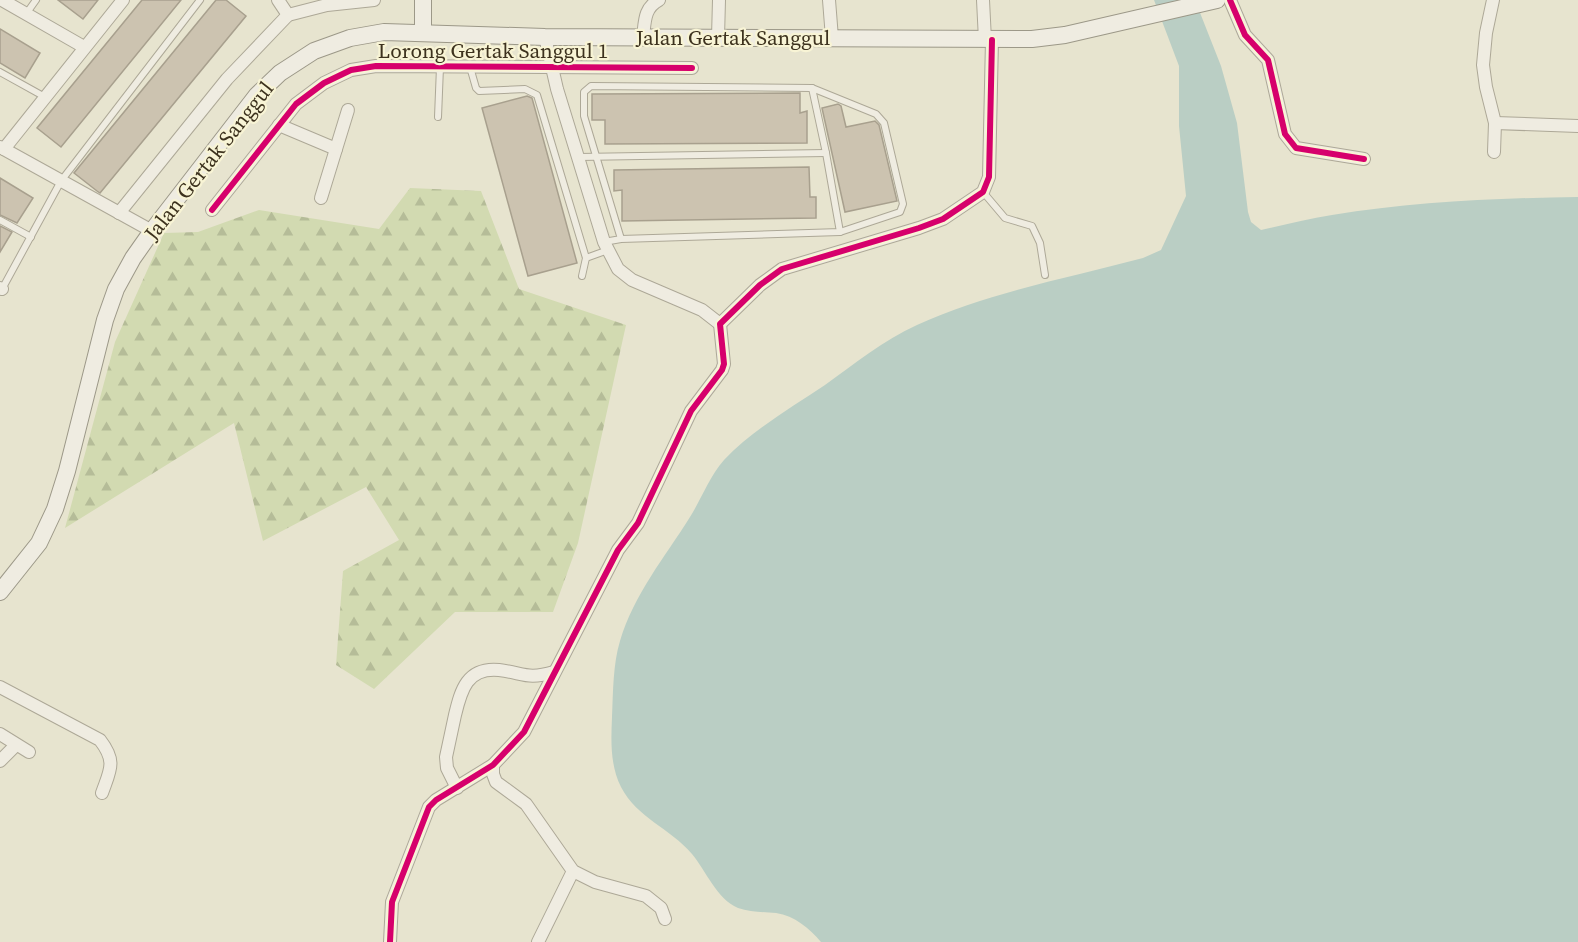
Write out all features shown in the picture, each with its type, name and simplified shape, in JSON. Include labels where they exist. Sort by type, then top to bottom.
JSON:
[{"type":"main road","points":[[423,0],[423,32]]},
{"type":"main road","name":"Jalan Gertak Sanggul","points":[[3,584],[39,543],[55,509],[109,310],[122,279],[152,231],[257,95],[280,73],[314,51],[350,38],[384,32],[545,37],[1032,39],[1065,35],[1209,2]]},
{"type":"street","points":[[2,0],[84,47]]},
{"type":"street","points":[[123,0],[2,148],[152,231]]},
{"type":"street","points":[[278,0],[288,15]]},
{"type":"street","points":[[119,213],[227,79],[288,15],[327,5],[374,0]]},
{"type":"street","points":[[643,37],[646,11],[659,0]]},
{"type":"street","points":[[718,37],[719,0]]},
{"type":"street","points":[[829,0],[832,38]]},
{"type":"street","points":[[720,324],[760,285],[782,269],[943,219],[983,192],[989,177],[988,40],[983,0]]},
{"type":"street","points":[[1230,0],[1245,35],[1268,60],[1285,134],[1290,142],[1296,148],[1364,159]]},
{"type":"street","points":[[1493,0],[1486,33],[1483,65],[1495,123],[1494,152]]},
{"type":"street","points":[[390,942],[394,896],[429,807],[436,800],[493,765],[524,732],[618,550],[638,523],[691,411],[722,370],[724,364],[720,324],[702,310],[624,275],[606,246],[557,89],[545,37]]},
{"type":"street","name":"Lorong Gertak Sanggul 1","points":[[212,210],[296,104],[324,83],[351,70],[376,66],[692,68]]},
{"type":"street","points":[[321,198],[348,110]]},
{"type":"street","points":[[1495,123],[1578,126]]},
{"type":"street","points":[[279,125],[336,149]]},
{"type":"street","points":[[457,788],[447,768],[446,757],[461,689],[469,679],[481,671],[491,670],[529,677],[554,672]]},
{"type":"street","points":[[0,687],[100,740],[110,753],[111,760],[110,771],[102,794]]},
{"type":"street","points":[[0,734],[29,752]]},
{"type":"street","points":[[0,761],[16,745]]},
{"type":"street","points":[[493,765],[496,782],[526,804],[573,871],[595,882],[646,896],[661,908],[664,919]]},
{"type":"street","points":[[538,942],[573,871]]},
{"type":"lane","points":[[26,14],[36,0]]},
{"type":"lane","points":[[1,290],[62,181],[200,0]]},
{"type":"lane","points":[[438,117],[440,67]]},
{"type":"lane","points":[[470,67],[478,91],[525,89],[537,95],[586,258],[582,276]]},
{"type":"lane","points":[[0,72],[45,97]]},
{"type":"lane","points":[[586,258],[621,239],[840,232],[900,212],[903,204],[884,123],[876,114],[812,88],[591,86],[584,92],[584,116],[621,239]]},
{"type":"lane","points":[[812,88],[840,232]]},
{"type":"lane","points":[[579,157],[826,153]]},
{"type":"lane","points":[[983,192],[1005,218],[1032,226],[1040,243],[1045,275]]},
{"type":"lane","points":[[0,220],[31,237]]},
{"type":"green space","points":[[410,188],[481,191],[519,289],[626,325],[578,543],[553,612],[455,612],[374,689],[336,665],[343,571],[399,540],[366,487],[263,541],[234,423],[65,528],[115,342],[164,233],[198,232],[259,210],[379,229]]},
{"type":"shaded area","points":[[1154,0],[1195,0],[1221,66],[1237,123],[1248,212],[1251,222],[1261,230],[1332,215],[1393,207],[1485,200],[1578,197],[1578,942],[821,942],[806,927],[789,917],[738,908],[731,904],[718,891],[692,854],[636,807],[617,779],[611,735],[614,678],[620,641],[626,624],[651,576],[690,517],[710,480],[735,449],[772,420],[881,345],[917,325],[999,295],[1143,258],[1161,250],[1186,196],[1179,126],[1179,66]]},
{"type":"building","points":[[58,0],[98,0],[83,19]]},
{"type":"building","points":[[142,0],[181,0],[61,147],[37,128]]},
{"type":"building","points":[[216,0],[226,0],[246,16],[100,193],[74,173]]},
{"type":"building","points":[[0,29],[40,53],[25,78],[0,63]]},
{"type":"building","points":[[800,93],[800,113],[807,111],[807,143],[605,144],[605,120],[592,120],[592,94]]},
{"type":"building","points":[[527,96],[532,98],[577,263],[528,276],[482,108]]},
{"type":"building","points":[[838,104],[841,106],[846,127],[875,121],[879,125],[897,201],[845,212],[822,108]]},
{"type":"building","points":[[809,167],[810,197],[816,197],[816,218],[622,221],[622,190],[614,191],[614,170]]},
{"type":"building","points":[[0,178],[33,198],[17,223],[0,215]]},
{"type":"building","points":[[0,226],[12,232],[0,252]]},
{"type":"cycle path","points":[[1230,0],[1245,35],[1268,60],[1285,134],[1296,148],[1364,159]]},
{"type":"cycle path","points":[[390,942],[392,902],[429,807],[436,800],[493,765],[524,732],[618,550],[638,523],[691,411],[722,370],[724,364],[720,324],[760,285],[782,269],[943,219],[983,192],[989,177],[992,40]]},
{"type":"cycle path","points":[[212,210],[296,104],[324,83],[351,70],[376,66],[692,68]]}]
